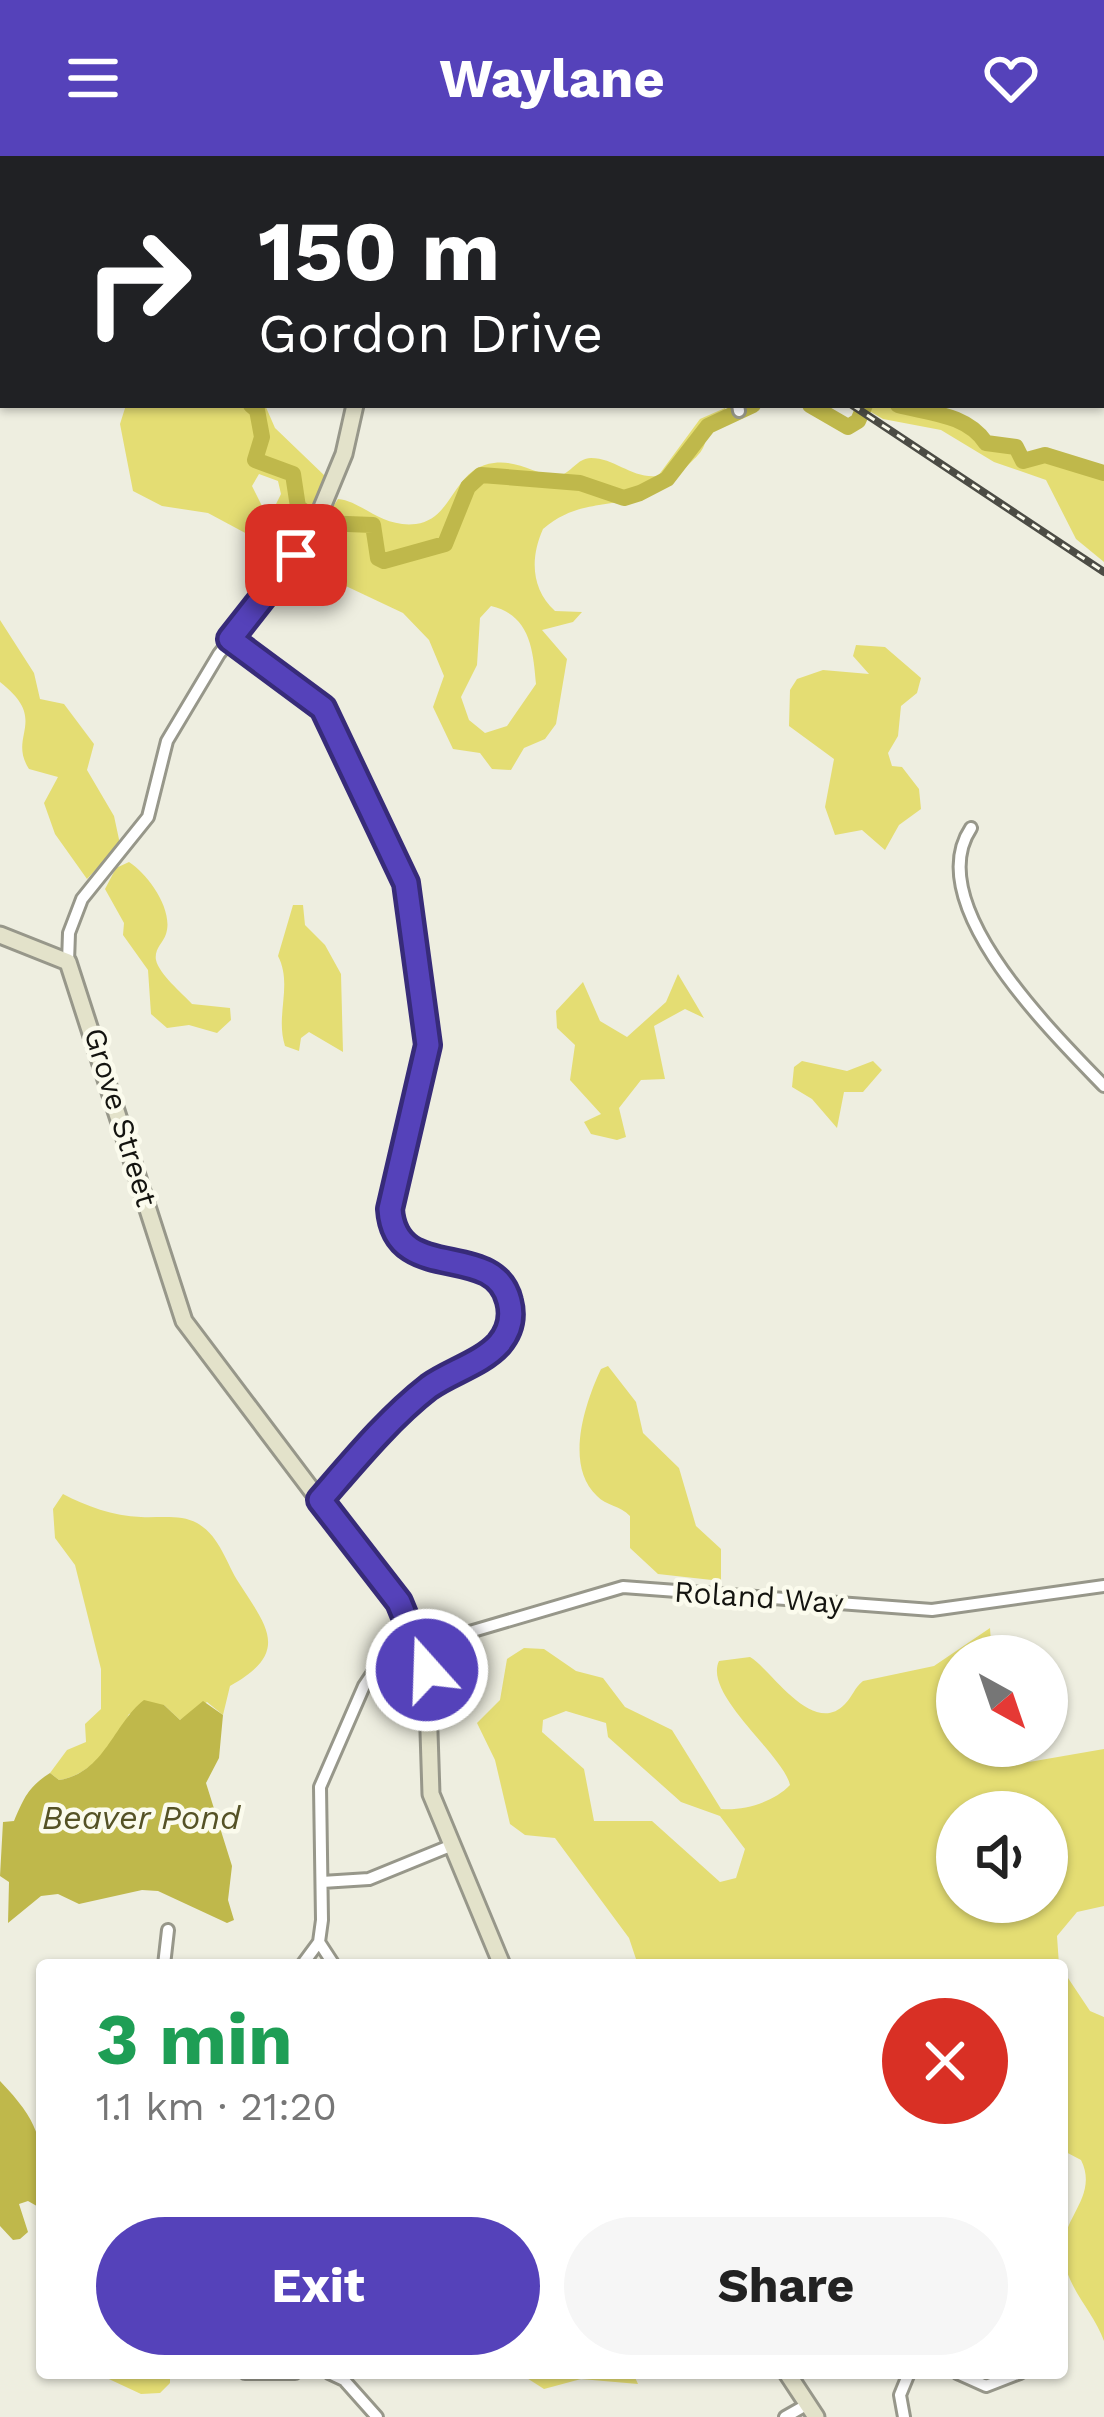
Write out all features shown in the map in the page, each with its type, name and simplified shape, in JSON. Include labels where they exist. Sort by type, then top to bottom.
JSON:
[{"type":"street","points":[[0,935],[68,962],[69,933],[82,899],[148,817],[167,741],[230,639],[316,520],[344,454],[354,408]]},
{"type":"street","points":[[230,639],[323,708],[406,883],[428,1045],[390,1209],[391,1227],[405,1248],[488,1274],[503,1286],[512,1316],[497,1346],[417,1398],[320,1500]]},
{"type":"street","points":[[971,828],[958,848],[957,865],[985,939],[1029,1011],[1104,1086]]},
{"type":"street","name":"Grove Street","points":[[68,962],[98,1040],[176,1300],[196,1342],[383,1579],[420,1646]]},
{"type":"street","name":"Roland Way","points":[[320,1942],[320,1787],[376,1668],[420,1646],[623,1587],[932,1610],[1104,1586]]},
{"type":"street","points":[[420,1646],[428,1688],[428,1775],[451,1846],[499,1959]]},
{"type":"street","points":[[322,1882],[369,1879],[451,1846]]},
{"type":"street","points":[[165,1959],[168,1930]]},
{"type":"street","points":[[307,1959],[320,1942],[330,1959]]},
{"type":"street","points":[[342,2379],[377,2417]]},
{"type":"street","points":[[784,2417],[812,2411],[791,2379]]},
{"type":"street","points":[[904,2417],[900,2396],[907,2379]]},
{"type":"street","points":[[970,2379],[986,2386],[1004,2379]]},
{"type":"shaded area","points":[[125,408],[266,408],[275,428],[326,477],[311,520],[302,529],[286,524],[275,506],[281,494],[278,481],[259,474],[252,486],[266,514],[264,529],[278,544],[275,549],[208,513],[162,506],[133,491],[120,424]]},
{"type":"shaded area","points":[[725,408],[728,417],[706,435],[697,456],[666,483],[629,500],[578,510],[543,529],[535,562],[541,593],[555,611],[582,612],[573,622],[542,630],[567,659],[556,724],[545,739],[524,748],[511,770],[492,769],[480,753],[453,749],[433,707],[444,676],[429,640],[403,613],[297,563],[338,499],[392,522],[416,524],[438,513],[470,474],[494,463],[557,477],[591,458],[658,476],[700,419]],"holes":[[[491,606],[504,610],[527,635],[536,684],[507,726],[485,733],[469,720],[461,697],[477,665],[480,618]]]},
{"type":"shaded area","points":[[864,408],[937,408],[996,446],[1104,476],[1104,562],[1076,539],[1046,480],[994,462],[941,430],[883,419]]},
{"type":"shaded area","points":[[0,620],[34,673],[40,699],[64,704],[94,744],[87,770],[114,816],[120,844],[87,879],[55,834],[44,803],[58,777],[29,769],[23,757],[23,707],[0,682]]},
{"type":"shaded area","points":[[856,645],[885,647],[921,678],[917,693],[901,706],[898,736],[888,753],[892,766],[902,767],[919,789],[921,809],[899,825],[885,850],[862,830],[835,835],[825,807],[834,759],[789,726],[790,690],[797,679],[823,670],[869,674],[853,656]]},
{"type":"shaded area","points":[[129,862],[151,884],[166,914],[166,934],[156,956],[161,971],[192,1004],[230,1008],[231,1020],[217,1033],[189,1025],[167,1028],[151,1014],[148,970],[123,935],[124,923],[105,889],[116,868]]},
{"type":"shaded area","points":[[293,905],[303,905],[305,925],[325,945],[341,974],[343,1052],[309,1032],[301,1038],[299,1051],[285,1046],[284,978],[278,956]]},
{"type":"shaded area","points":[[678,974],[704,1018],[685,1009],[654,1026],[665,1079],[641,1080],[619,1108],[626,1137],[617,1140],[591,1134],[584,1122],[601,1114],[570,1080],[575,1045],[557,1028],[556,1011],[583,982],[600,1021],[627,1037],[666,1002]]},
{"type":"shaded area","points":[[802,1061],[847,1071],[873,1061],[882,1070],[863,1092],[844,1092],[837,1128],[812,1099],[792,1087],[794,1067]]},
{"type":"shaded area","points":[[608,1366],[636,1402],[643,1433],[679,1468],[696,1526],[721,1549],[721,1581],[658,1574],[630,1548],[630,1516],[601,1499],[587,1483],[580,1451],[584,1416],[601,1369]]},
{"type":"shaded area","points":[[63,1494],[110,1512],[184,1518],[205,1528],[258,1613],[268,1638],[261,1662],[230,1686],[223,1715],[207,1702],[180,1720],[164,1705],[129,1714],[102,1756],[82,1772],[59,1780],[50,1773],[67,1750],[86,1742],[85,1724],[101,1709],[101,1669],[75,1565],[55,1538],[53,1509]]},
{"type":"shaded area","points":[[524,1648],[544,1649],[576,1671],[603,1678],[625,1707],[672,1730],[721,1809],[739,1808],[767,1801],[790,1785],[722,1690],[719,1661],[750,1657],[793,1698],[820,1713],[845,1704],[858,1686],[936,1665],[936,1767],[1068,1767],[1068,1755],[1104,1749],[1104,1906],[1077,1912],[1068,1923],[1068,1791],[936,1791],[936,1923],[1068,1923],[1057,1936],[1059,1959],[636,1959],[629,1938],[555,1838],[525,1835],[510,1824],[495,1760],[477,1723],[500,1700],[507,1659]],"holes":[[[566,1711],[606,1723],[608,1737],[681,1802],[720,1816],[745,1849],[736,1878],[720,1882],[652,1821],[594,1821],[584,1769],[542,1732],[543,1720]]]},
{"type":"shaded area","points":[[1068,1978],[1090,2011],[1104,2017],[1104,2341],[1068,2273],[1068,2228],[1086,2185],[1081,2160],[1068,2153]]},
{"type":"shaded area","points":[[109,2379],[170,2379],[160,2393],[141,2394]]},
{"type":"shaded area","points":[[528,2379],[581,2379],[544,2389]]},
{"type":"shaded area","points":[[581,2379],[636,2379],[638,2384]]},
{"type":"water","name":"Beaver Pond","points":[[144,1700],[164,1705],[180,1720],[203,1701],[223,1715],[219,1758],[206,1783],[232,1866],[228,1900],[234,1920],[227,1923],[158,1891],[142,1890],[79,1904],[58,1894],[41,1896],[8,1923],[9,1882],[0,1876],[3,1822],[14,1821],[36,1783],[50,1773],[59,1780],[87,1768]]},
{"type":"water","points":[[0,2081],[36,2132],[36,2206],[28,2201],[19,2204],[28,2232],[20,2239],[13,2240],[0,2226]]},
{"type":"waterway","points":[[255,408],[262,437],[255,460],[293,474],[298,507],[321,523],[373,525],[378,558],[384,561],[445,544],[468,487],[481,475],[580,483],[624,498],[667,479],[708,426],[747,408]]},
{"type":"waterway","points":[[815,408],[848,427],[858,421],[864,408]]},
{"type":"waterway","points":[[912,408],[958,420],[986,443],[1016,447],[1023,461],[1045,455],[1104,473]]},
{"type":"railway","points":[[857,408],[1104,572]]},
{"type":"route","points":[[296,555],[230,639],[301,686],[323,708],[344,743],[406,883],[428,1045],[390,1209],[391,1227],[405,1248],[415,1253],[488,1274],[503,1286],[512,1316],[497,1346],[417,1398],[320,1500],[399,1602],[417,1635],[427,1670]]}]
